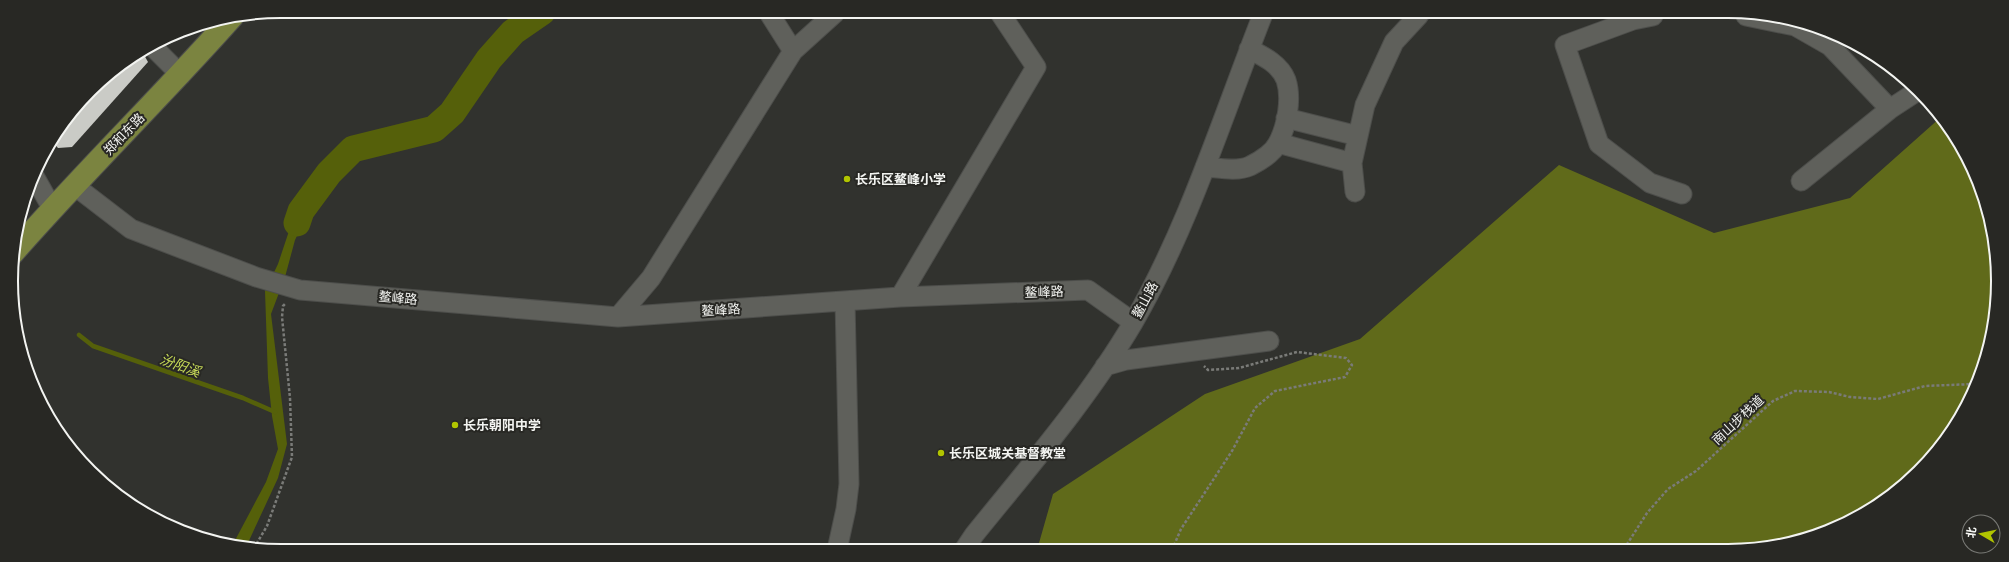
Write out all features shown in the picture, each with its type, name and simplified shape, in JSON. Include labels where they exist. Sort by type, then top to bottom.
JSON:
[{"type":"main road","name":"郑和东路","points":[[20,244],[52,208],[181,75],[227,24]]},
{"type":"street","points":[[772,18],[793,51]]},
{"type":"street","points":[[618,317],[651,278],[793,51],[829,18]]},
{"type":"street","points":[[900,296],[1036,67],[1003,18]]},
{"type":"street","name":"鳌山路","points":[[968,544],[1043,450],[1105,366],[1133,322],[1178,236],[1261,18]]},
{"type":"street","points":[[1355,192],[1352,163],[1365,104],[1394,42],[1416,18]]},
{"type":"street","points":[[1643,18],[1633,20],[1565,45],[1599,144],[1650,182],[1682,194]]},
{"type":"street","points":[[1798,27],[1830,46],[1890,109]]},
{"type":"street","points":[[1205,167],[1230,169],[1249,167],[1268,155],[1278,143],[1286,118],[1288,96],[1285,79],[1270,60],[1250,48]]},
{"type":"street","points":[[156,50],[181,75]]},
{"type":"street","points":[[1800,181],[1890,109],[1913,94]]},
{"type":"street","points":[[1286,118],[1358,136]]},
{"type":"street","points":[[1278,143],[1352,163]]},
{"type":"street","points":[[37,182],[52,208]]},
{"type":"street","name":"鳌峰路","points":[[75,186],[131,229],[266,280],[296,289],[618,317],[900,296],[1088,290],[1133,322]]},
{"type":"street","points":[[838,544],[846,509],[849,484],[844,301]]},
{"type":"street","points":[[1105,366],[1126,360],[1269,341]]},
{"type":"path","points":[[257,543],[267,526],[292,457],[290,398],[282,317],[283,306],[296,289]]},
{"type":"path","points":[[1175,544],[1181,529],[1232,451],[1255,408],[1275,391],[1345,377],[1352,365],[1346,358],[1296,352],[1239,368],[1208,370],[1188,352]]},
{"type":"path","name":"南山步栈道","points":[[1627,544],[1647,513],[1668,489],[1696,471],[1773,401],[1795,391],[1829,392],[1850,397],[1878,399],[1925,386],[1970,384]]},
{"type":"shaded area","points":[[1937,121],[1947,135],[1964,165],[1977,196],[1982,213],[1989,247],[1991,281],[1989,315],[1982,349],[1971,382],[1956,412],[1937,441],[1914,467],[1888,490],[1860,509],[1829,524],[1779,539],[1762,542],[1728,544],[1039,544],[1053,494],[1205,394],[1360,339],[1559,165],[1714,233],[1850,198]]},
{"type":"shaded area","points":[[314,176],[317,194],[295,240],[285,277],[271,314],[287,444],[278,478],[248,542],[247,542],[235,540],[266,482],[278,449],[272,416],[268,378],[265,291],[278,264],[295,213]]},
{"type":"building","points":[[145,56],[148,62],[72,147],[58,148],[56,145],[62,135],[95,95],[121,72]]},
{"type":"waterway","points":[[516,18],[517,29]]},
{"type":"waterway","points":[[297,223],[301,211],[329,173],[353,149],[434,129],[452,113],[489,59],[513,32],[533,18]]},
{"type":"waterway","name":"汾阳溪","points":[[79,335],[93,346],[243,398],[275,412]]},
{"type":"place","name":"长乐区鳌峰小学","points":[[847,179]]},
{"type":"place","name":"长乐朝阳中学","points":[[455,425]]},
{"type":"place","name":"长乐区城关基督教堂","points":[[941,453]]}]
